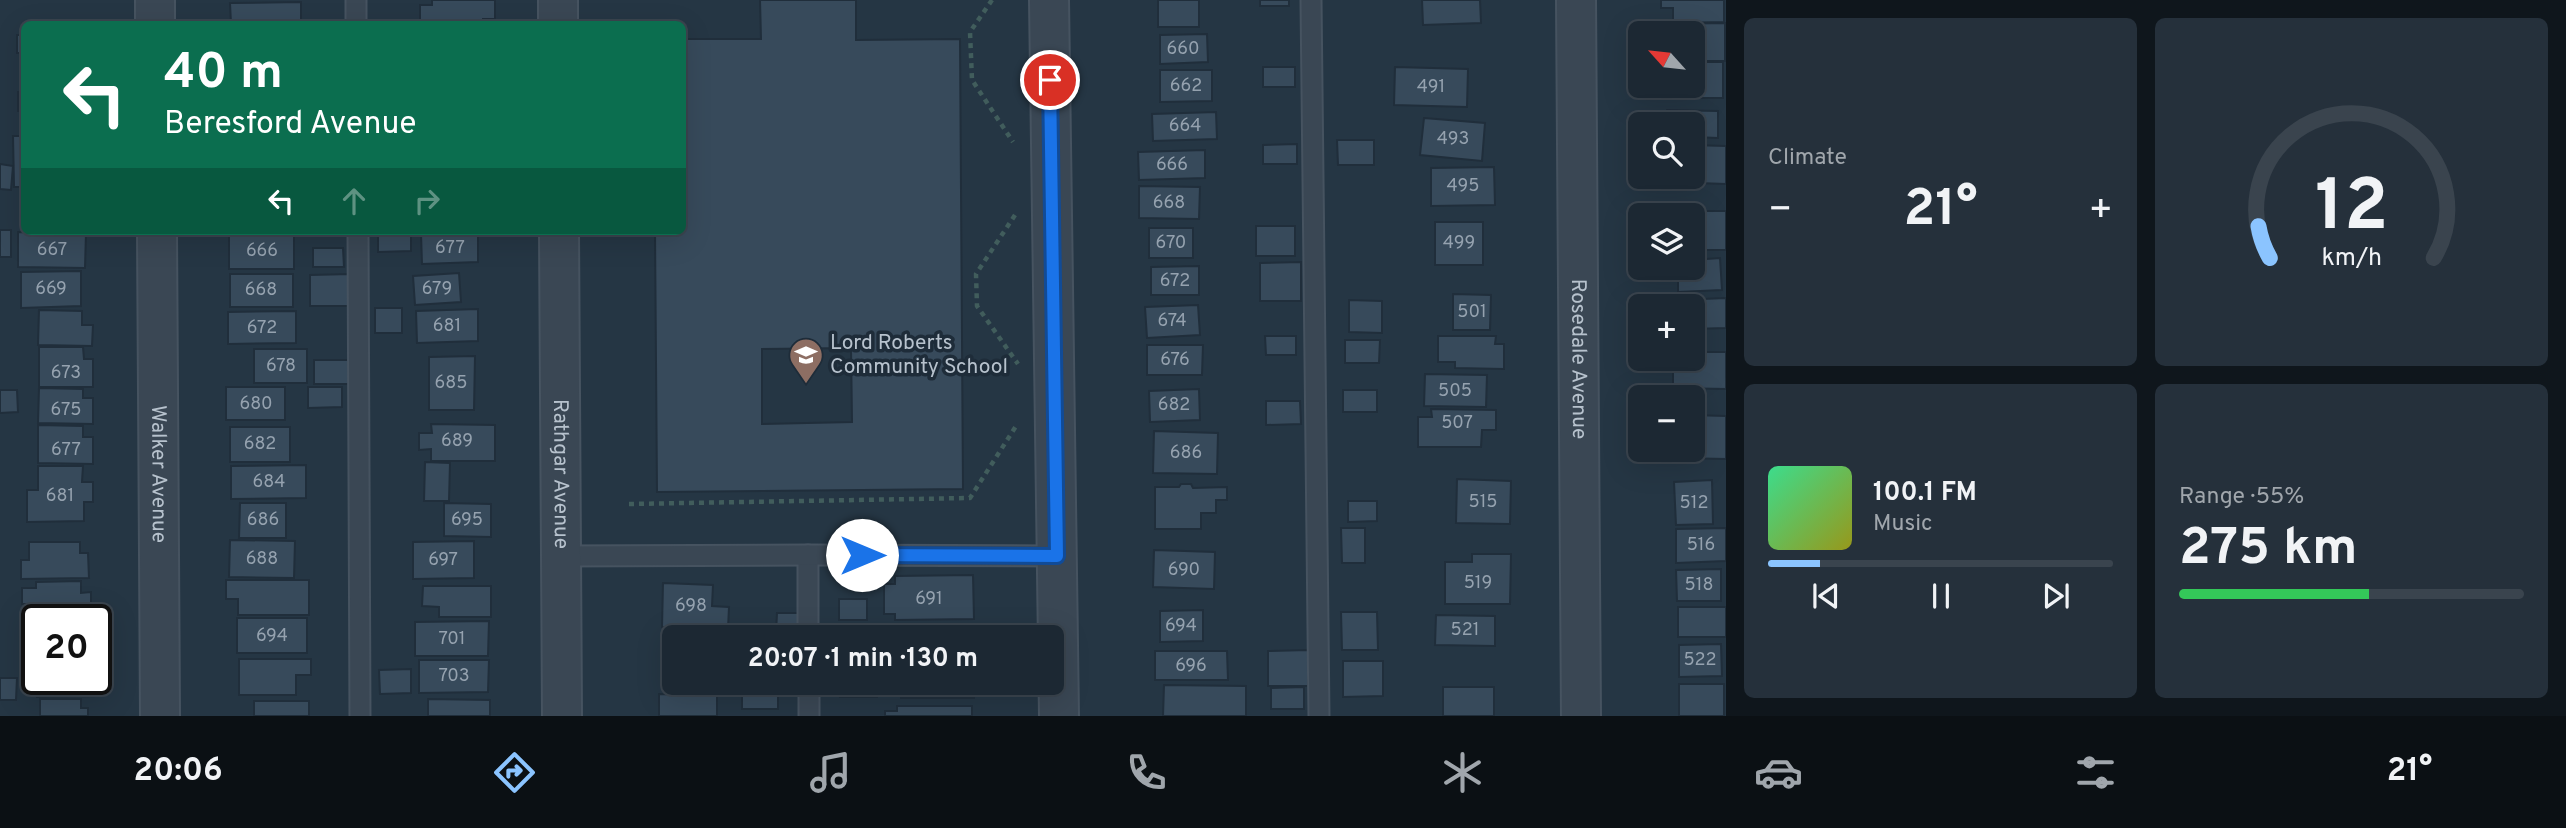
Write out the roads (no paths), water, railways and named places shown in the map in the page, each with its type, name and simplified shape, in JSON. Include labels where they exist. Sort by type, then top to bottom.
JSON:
[{"type":"street","points":[[155,0],[155,21]]},
{"type":"street","points":[[558,0],[558,21]]},
{"type":"street","points":[[1049,0],[1059,716]]},
{"type":"street","name":"Rosedale Avenue","points":[[1576,0],[1581,716]]},
{"type":"street","name":"Walker Avenue","points":[[157,235],[160,716]]},
{"type":"street","name":"Rathgar Avenue","points":[[559,235],[562,716]]},
{"type":"lane","points":[[356,0],[356,21]]},
{"type":"lane","points":[[1311,0],[1319,716]]},
{"type":"lane","points":[[358,235],[360,716]]},
{"type":"lane","points":[[808,555],[808,625]]},
{"type":"lane","points":[[559,556],[1057,556]]},
{"type":"lane","points":[[809,695],[809,716]]},
{"type":"place","name":"Lord Roberts Community School","points":[[806,385]]}]
